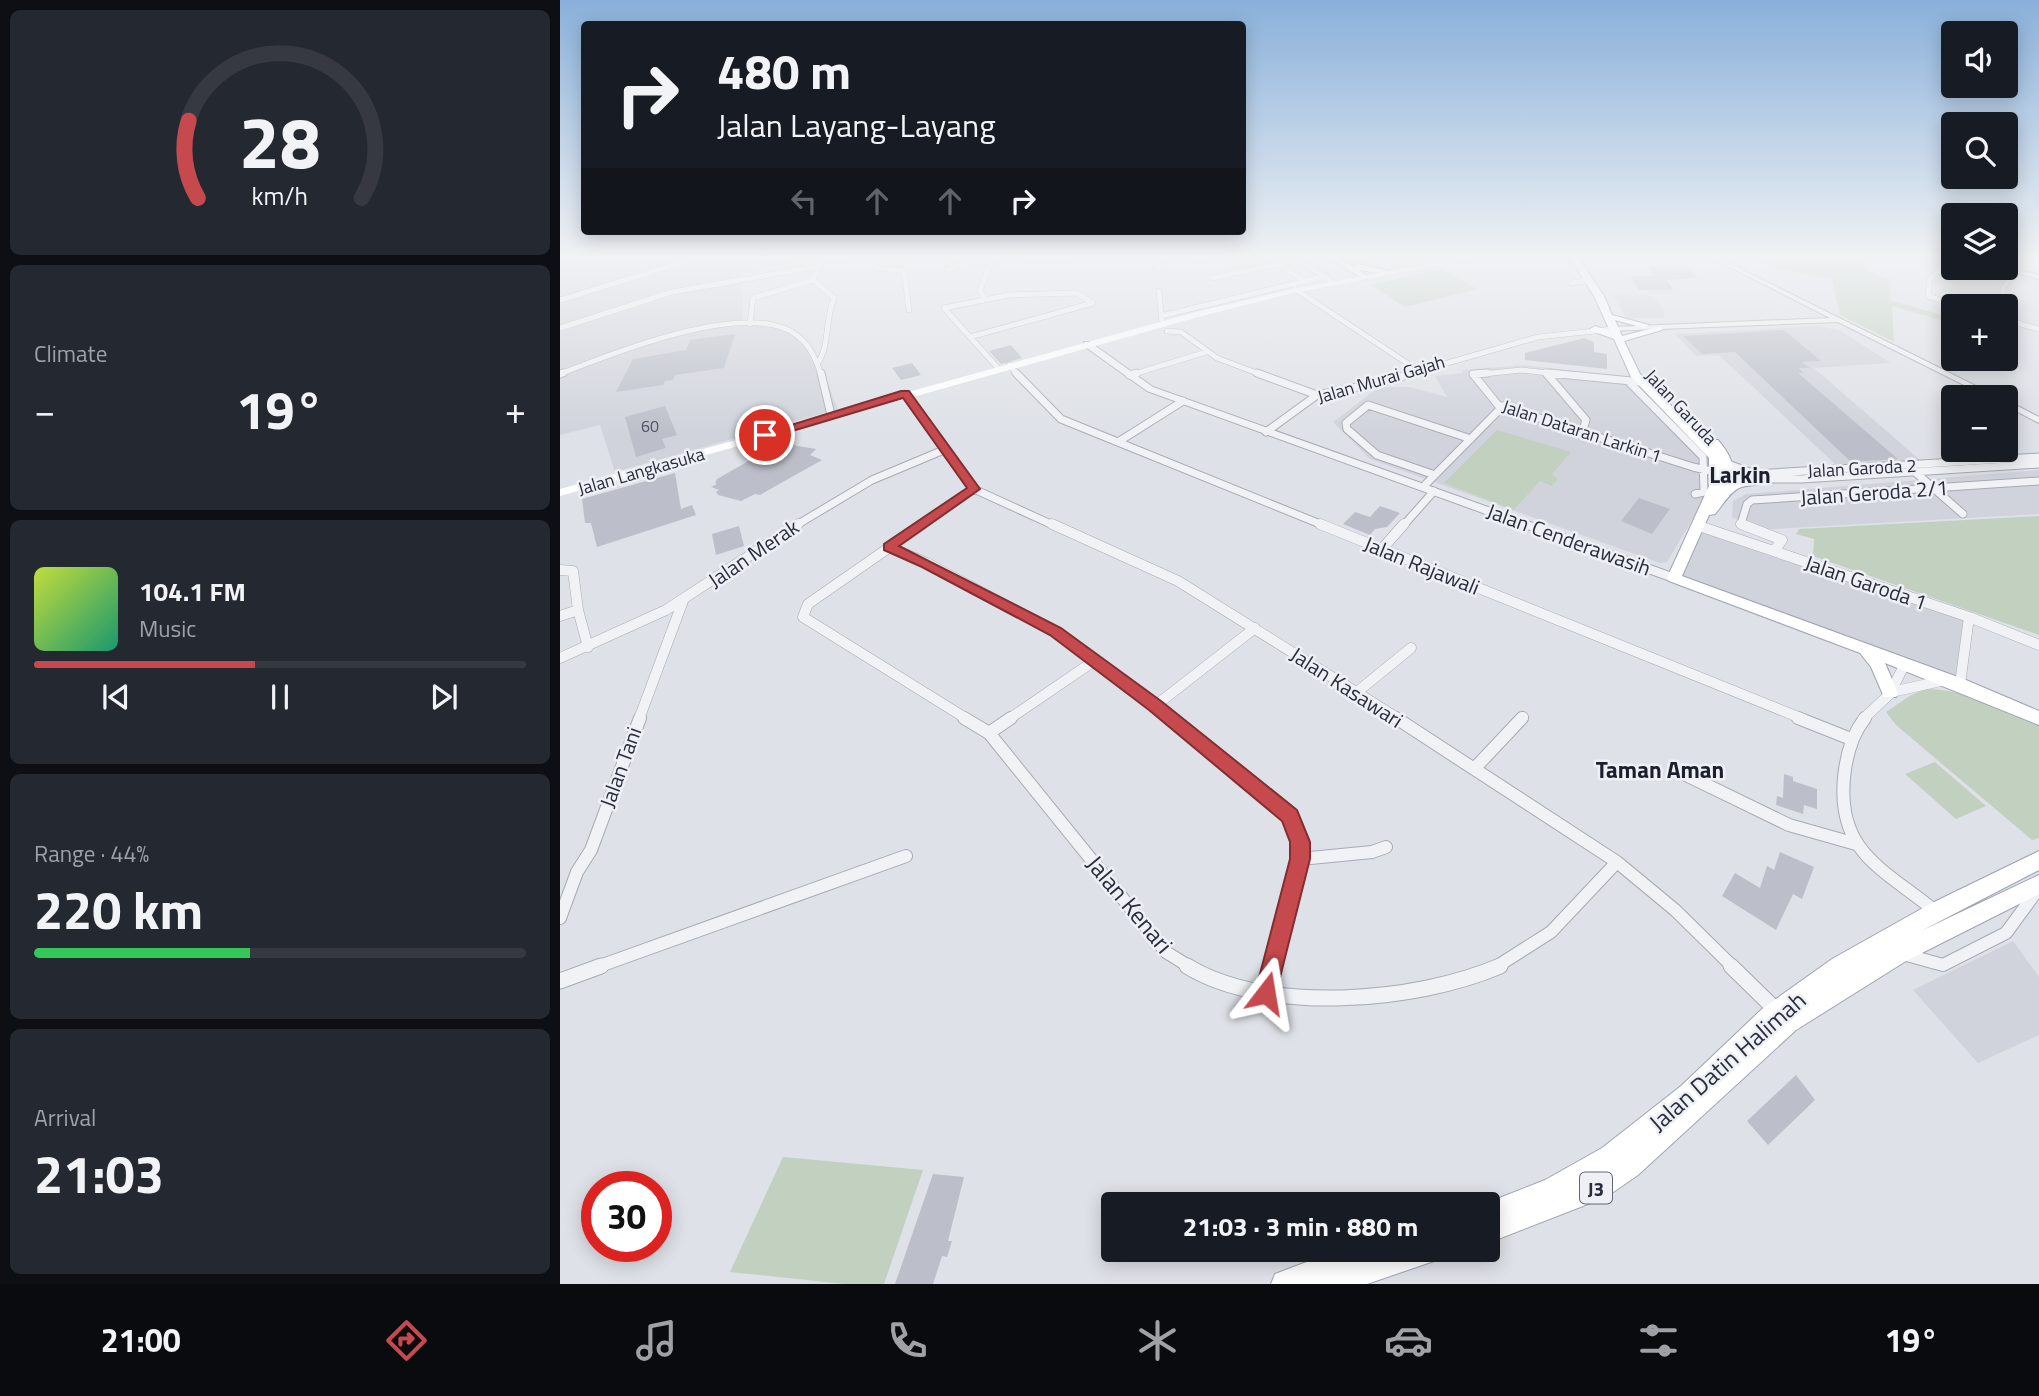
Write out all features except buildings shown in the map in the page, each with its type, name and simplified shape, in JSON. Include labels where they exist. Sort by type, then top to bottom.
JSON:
[{"type":"main road","name":"Jalan Langkasuka","points":[[560,493],[905,394],[1193,316]]},
{"type":"main road","name":"Jalan Garuda","points":[[1610,316],[1636,383],[1715,457],[1726,492],[1701,521]]},
{"type":"main road","points":[[1594,328],[1644,325]]},
{"type":"main road","points":[[1594,328],[1659,328]]},
{"type":"main road","name":"Jalan Garuda","points":[[1616,328],[1648,374],[1721,450],[1715,486],[1674,578]]},
{"type":"main road","points":[[1726,492],[1736,484],[1760,481]]},
{"type":"main road","name":"Jalan Cenderawasih","points":[[1674,578],[1954,682],[2039,718]]},
{"type":"main road","points":[[1865,649],[1878,664],[1890,694]]},
{"type":"main road","name":"Jalan Datin Halimah","points":[[1500,1211],[1580,1180],[1627,1149],[1777,1011],[1843,965],[1935,911],[2039,860]]},
{"type":"main road","name":"Jalan Datin Halimah","points":[[1500,1225],[1597,1188],[1629,1166],[1788,1022],[1898,953],[2039,886]]},
{"type":"main road","points":[[1285,1284],[1341,1262]]},
{"type":"main road","points":[[1325,1284],[1385,1262]]},
{"type":"street","points":[[560,328],[597,316]]},
{"type":"street","points":[[750,324],[752,316]]},
{"type":"street","points":[[817,364],[823,356],[827,316]]},
{"type":"street","points":[[951,316],[998,368]]},
{"type":"street","points":[[969,337],[1048,316]]},
{"type":"street","points":[[1163,316],[1164,323]]},
{"type":"street","points":[[1164,323],[1189,316]]},
{"type":"street","points":[[1333,316],[1416,369]]},
{"type":"street","points":[[1826,317],[1843,329]]},
{"type":"street","points":[[1659,328],[1826,317],[1837,320],[1956,385]]},
{"type":"street","points":[[1644,325],[1813,318],[1968,385]]},
{"type":"street","points":[[1164,323],[1181,332],[1206,352],[1317,395]]},
{"type":"street","points":[[2018,323],[2039,329]]},
{"type":"street","points":[[560,374],[666,335],[750,324],[791,331],[799,336],[825,382],[831,415]]},
{"type":"street","name":"Jalan Murai Gajah","points":[[1266,432],[1317,395],[1397,379],[1416,369],[1546,335],[1594,328]]},
{"type":"street","name":"Jalan Cenderawasih","points":[[1091,343],[1150,389],[1674,578]]},
{"type":"street","points":[[1129,375],[1206,352]]},
{"type":"street","name":"Jalan Rajawali","points":[[1009,365],[1061,419],[1851,739]]},
{"type":"street","name":"Jalan Dataran Larkin 1","points":[[1545,372],[1517,369],[1473,374],[1494,402],[1503,406],[1719,470]]},
{"type":"street","points":[[1545,372],[1636,383]]},
{"type":"street","points":[[1545,372],[1586,420],[1584,430]]},
{"type":"street","points":[[889,547],[974,489],[905,394]]},
{"type":"street","points":[[1118,442],[1183,401]]},
{"type":"street","points":[[1435,475],[1377,455],[1347,429],[1346,423],[1368,405],[1471,439]]},
{"type":"street","points":[[1382,549],[1428,489],[1435,475],[1503,406]]},
{"type":"street","points":[[2018,409],[2036,418]]},
{"type":"street","points":[[2018,418],[2039,429]]},
{"type":"street","name":"Jalan Merak","points":[[560,658],[588,648],[663,612],[838,496],[886,471],[946,449]]},
{"type":"street","name":"Jalan Garoda 2","points":[[1719,470],[1755,474],[2039,457]]},
{"type":"street","name":"Jalan Garoda 2","points":[[1719,470],[1760,481],[2039,468]]},
{"type":"street","points":[[1695,494],[1704,492],[1719,470]]},
{"type":"street","points":[[1915,472],[1963,514]]},
{"type":"street","points":[[1811,479],[1827,495]]},
{"type":"street","name":"Jalan Geroda 2/1","points":[[1774,551],[1782,540],[1741,524],[1747,504],[1752,500],[2039,481]]},
{"type":"street","name":"Jalan Kasawari","points":[[974,489],[1178,581],[1357,692],[1617,862],[1675,910],[1777,1011]]},
{"type":"street","name":"Jalan Garoda 1","points":[[1701,521],[1774,551],[1969,617],[2039,645]]},
{"type":"street","points":[[889,547],[928,563],[1056,632],[1155,706],[1290,816],[1300,842],[1300,859],[1266,993]]},
{"type":"street","name":"Jalan Kenari","points":[[889,547],[808,604],[803,611],[803,617],[989,733],[1166,952],[1200,974],[1236,988],[1266,993],[1388,996],[1420,993],[1457,984],[1488,972],[1525,952],[1555,929],[1617,862]]},
{"type":"street","points":[[560,570],[573,571],[578,610],[588,648]]},
{"type":"street","name":"Jalan Tani","points":[[560,918],[577,872],[591,850],[683,600]]},
{"type":"street","points":[[560,616],[578,610]]},
{"type":"street","points":[[663,612],[677,615]]},
{"type":"street","points":[[1890,694],[1906,687],[1954,682],[1969,617]]},
{"type":"street","points":[[1155,706],[1255,628]]},
{"type":"street","points":[[1357,692],[1410,648]]},
{"type":"street","points":[[989,733],[1094,661]]},
{"type":"street","points":[[1905,664],[1890,694],[1867,716],[1851,739],[1843,787],[1846,824],[1856,844],[1935,911]]},
{"type":"street","points":[[1474,769],[1523,717]]},
{"type":"street","points":[[1684,774],[1806,831],[1835,841],[1856,844]]},
{"type":"street","points":[[1300,859],[1371,852],[1386,847]]},
{"type":"street","points":[[560,981],[791,895],[906,856]]},
{"type":"street","points":[[1898,953],[1943,965],[2006,933],[2039,886]]},
{"type":"shaded area","points":[[560,316],[743,316],[743,321],[787,325],[813,348],[838,409],[615,472],[600,425],[560,435]]},
{"type":"shaded area","points":[[1626,316],[1664,316],[1663,318]]},
{"type":"shaded area","points":[[1817,326],[1839,330],[1891,363],[1814,368],[1921,461],[1836,465],[1719,355],[1696,356],[1675,334]]},
{"type":"shaded area","points":[[1523,365],[1636,378],[1711,458],[1710,490],[1667,562],[1660,563],[1370,459],[1333,422],[1379,387],[1410,387],[1447,397],[1435,376],[1463,373],[1462,370]]},
{"type":"shaded area","points":[[2039,470],[2039,514],[1758,530],[1732,517],[1733,501],[1746,494]]},
{"type":"shaded area","points":[[1704,530],[1964,618],[1956,679],[1681,577]]},
{"type":"shaded area","points":[[2013,941],[2039,977],[2039,1035],[1978,1063],[1913,990]]},
{"type":"green space","points":[[1842,316],[1893,316],[1894,342]]},
{"type":"green space","points":[[1926,316],[1941,316],[1941,320]]},
{"type":"green space","points":[[1497,430],[1571,452],[1552,474],[1558,479],[1552,486],[1540,481],[1514,510],[1444,483]]},
{"type":"green space","points":[[2039,516],[2039,635],[1813,556],[1814,539],[1796,534],[1799,529]]},
{"type":"green space","points":[[1927,689],[1971,696],[2039,725],[2039,838],[2032,840],[1896,725],[1886,712],[1911,695]]},
{"type":"green space","points":[[1935,762],[1986,806],[1956,819],[1905,774]]},
{"type":"green space","points":[[783,1157],[923,1170],[884,1284],[844,1284],[730,1272]]},
{"type":"district","name":"Larkin","points":[[1740,474]]},
{"type":"district","name":"Taman Aman","points":[[1660,769]]},
{"type":"route","points":[[765,435],[905,394],[974,489],[889,547],[928,563],[1056,632],[1155,706],[1290,816],[1300,842],[1300,859],[1266,993]]}]
